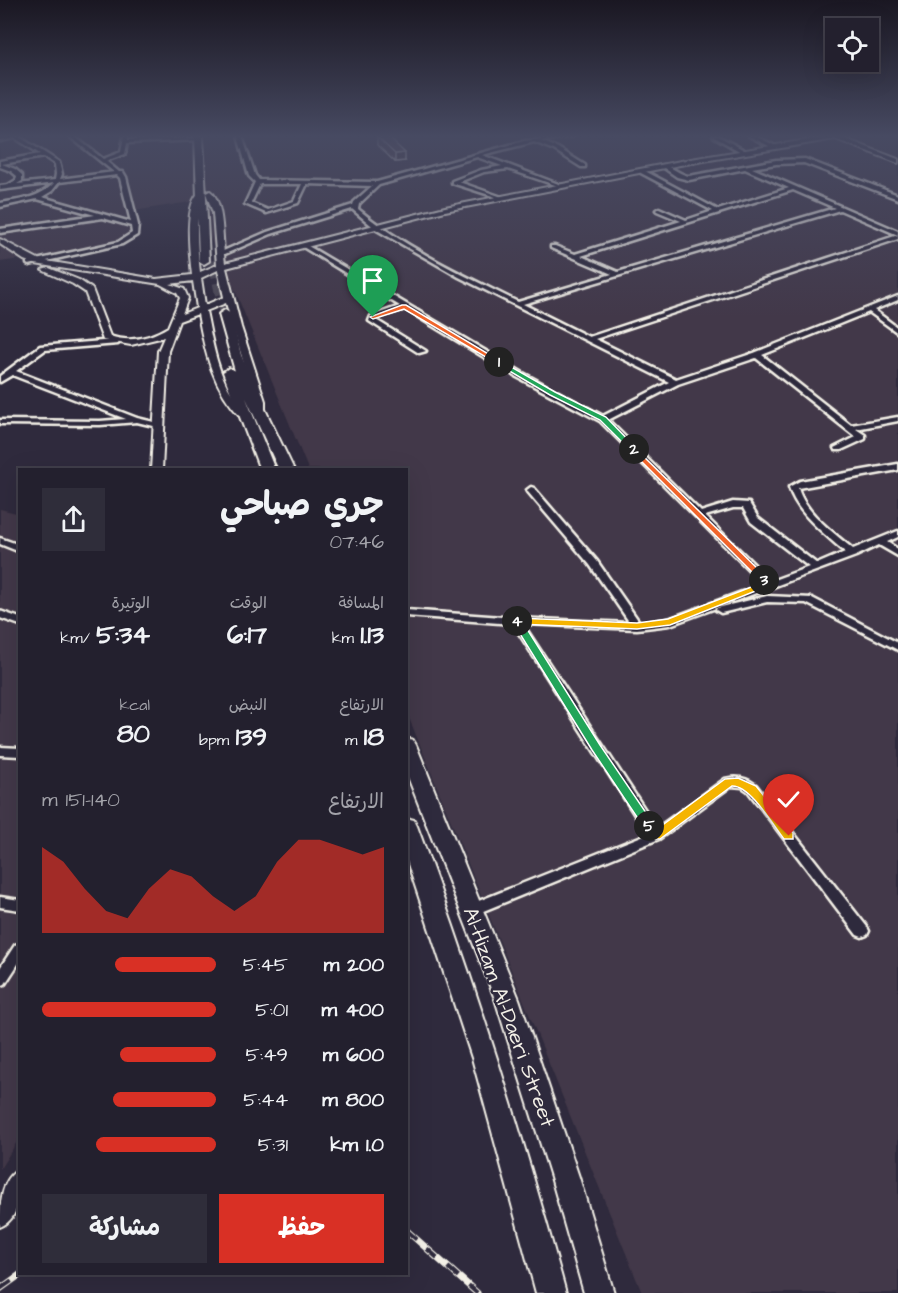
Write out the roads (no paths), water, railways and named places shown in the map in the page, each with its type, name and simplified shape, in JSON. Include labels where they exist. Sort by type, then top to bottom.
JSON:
[{"type":"highway","points":[[205,196],[210,263]]},
{"type":"highway","points":[[215,313],[285,468]]},
{"type":"highway","points":[[215,313],[225,359],[267,468]]},
{"type":"highway","name":"Al-Hizam Al-Daeri Street","points":[[408,750],[507,999],[565,1177],[599,1293]]},
{"type":"highway","name":"Al-Hizam Al-Daeri Street","points":[[408,832],[469,1003],[519,1169],[551,1293]]},
{"type":"street","points":[[4,196],[14,203]]},
{"type":"street","points":[[31,262],[127,240],[135,234],[129,196]]},
{"type":"street","points":[[208,196],[216,203],[210,263],[215,313]]},
{"type":"street","points":[[251,196],[248,204],[268,212],[296,202],[299,196]]},
{"type":"street","points":[[156,282],[181,281],[262,236],[355,206],[363,196]]},
{"type":"street","points":[[495,196],[500,198]]},
{"type":"street","points":[[225,276],[245,264],[292,249],[508,196]]},
{"type":"street","points":[[210,263],[306,247],[377,227],[523,196]]},
{"type":"street","points":[[687,196],[718,212]]},
{"type":"street","points":[[575,256],[768,196]]},
{"type":"street","points":[[813,196],[898,235]]},
{"type":"street","points":[[0,205],[36,197],[135,225]]},
{"type":"street","points":[[355,206],[358,213],[377,227],[461,276],[675,382]]},
{"type":"street","points":[[517,304],[840,208]]},
{"type":"street","points":[[659,210],[685,222]]},
{"type":"street","points":[[111,219],[133,215]]},
{"type":"street","points":[[0,231],[103,216]]},
{"type":"street","points":[[589,339],[898,235]]},
{"type":"street","points":[[0,243],[31,262],[76,282],[89,291],[104,336],[115,342]]},
{"type":"street","points":[[306,247],[553,394],[603,419],[768,584]]},
{"type":"street","points":[[553,247],[615,273]]},
{"type":"street","points":[[210,263],[271,253]]},
{"type":"street","points":[[31,262],[156,282],[177,288],[183,294],[184,298],[176,322],[163,351],[156,468]]},
{"type":"street","points":[[210,263],[225,276],[228,299]]},
{"type":"street","points":[[76,282],[75,276],[90,273]]},
{"type":"street","points":[[603,419],[675,382],[757,355],[898,298]]},
{"type":"street","points":[[215,313],[228,299]]},
{"type":"street","points":[[1,379],[39,349],[141,341],[157,337],[176,322],[215,313],[228,299]]},
{"type":"street","points":[[404,307],[373,317],[372,321],[422,351]]},
{"type":"street","points":[[870,310],[898,331]]},
{"type":"street","points":[[84,344],[104,336]]},
{"type":"street","points":[[141,341],[158,345],[163,351]]},
{"type":"street","points":[[757,355],[861,435],[861,439],[838,448]]},
{"type":"street","points":[[11,372],[137,420],[159,426]]},
{"type":"street","points":[[851,427],[898,419]]},
{"type":"street","points":[[0,422],[100,423],[137,420]]},
{"type":"street","points":[[853,554],[803,506],[793,487],[898,467]]},
{"type":"street","points":[[531,490],[594,563],[637,626]]},
{"type":"street","points":[[699,515],[733,506],[746,506],[754,520],[816,568]]},
{"type":"street","points":[[408,613],[637,626],[670,622],[853,554],[898,534]]},
{"type":"street","points":[[0,542],[18,548]]},
{"type":"street","points":[[881,542],[898,553]]},
{"type":"street","points":[[703,611],[718,611],[767,599],[808,600],[898,647]]},
{"type":"street","points":[[0,614],[18,621]]},
{"type":"street","points":[[516,621],[656,836]]},
{"type":"street","points":[[0,751],[18,752]]},
{"type":"street","points":[[471,910],[656,836],[729,782],[745,783],[752,788],[862,931]]},
{"type":"street","points":[[0,902],[18,905]]},
{"type":"street","points":[[0,980],[18,952]]},
{"type":"street","points":[[0,1216],[18,1183]]},
{"type":"tunnel","points":[[214,260],[215,267]]},
{"type":"tunnel","points":[[215,265],[225,314]]},
{"type":"railway","points":[[408,1232],[477,1293]]},
{"type":"railway","points":[[0,1289],[20,1275]]}]
